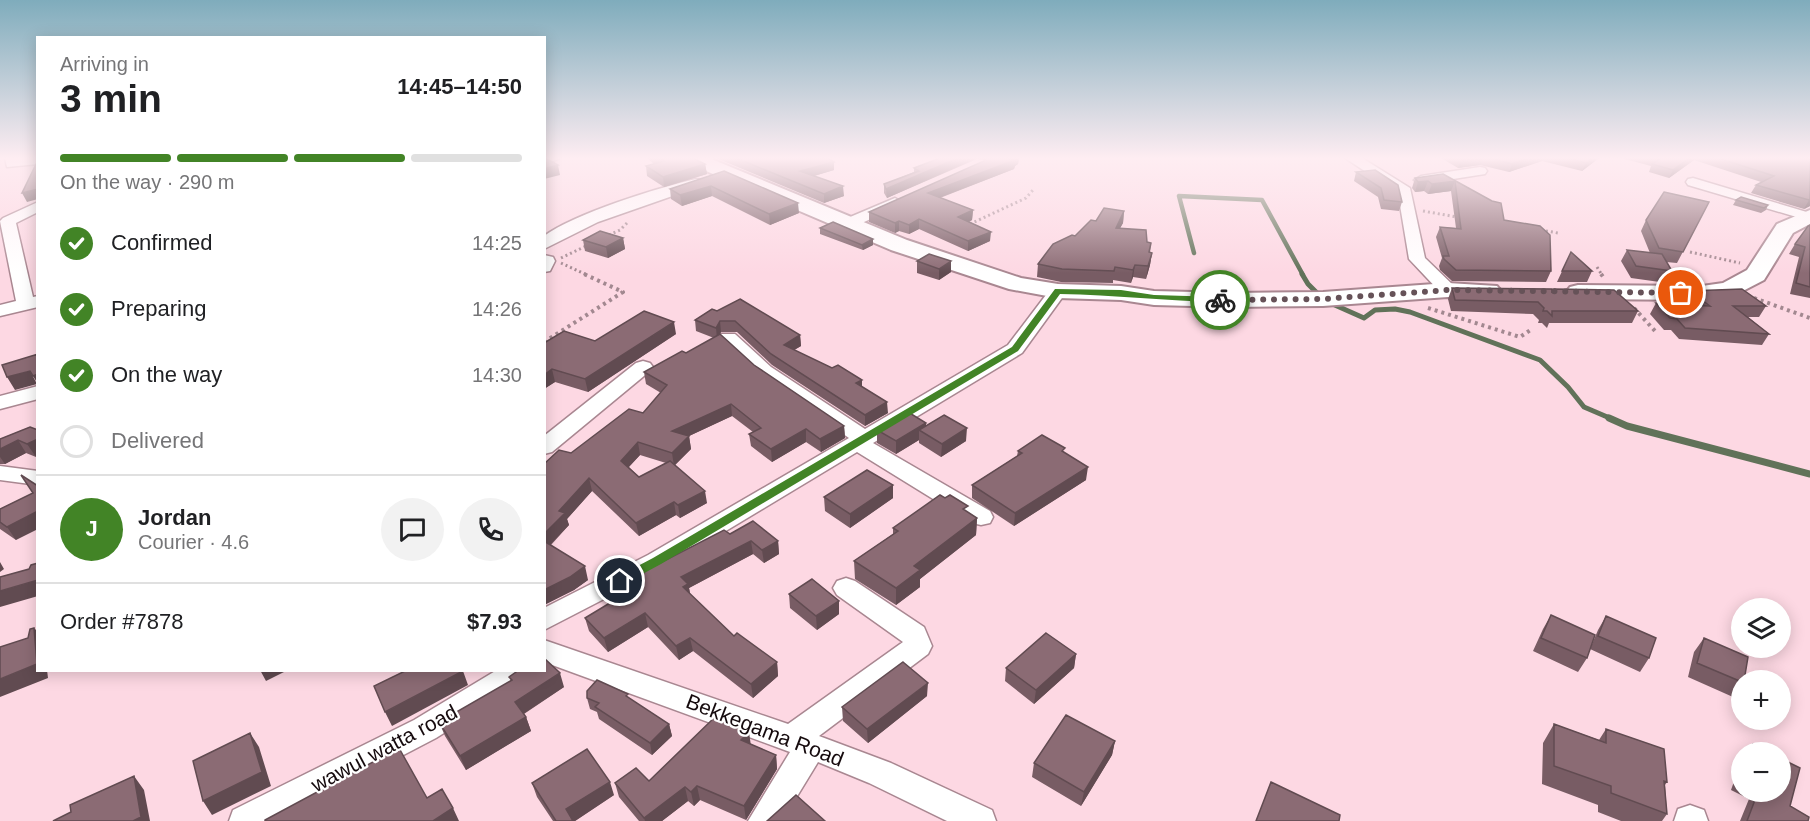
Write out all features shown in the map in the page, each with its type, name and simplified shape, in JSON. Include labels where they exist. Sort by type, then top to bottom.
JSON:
[{"type":"street","points":[[546,242],[570,228],[658,196]]},
{"type":"street","points":[[784,196],[899,244],[1017,284],[1058,291],[1121,292],[1154,298],[1231,300],[1323,299],[1448,290],[1506,291]]},
{"type":"street","points":[[849,224],[908,196]]},
{"type":"street","points":[[1406,196],[1417,259],[1448,290]]},
{"type":"street","points":[[1740,196],[1809,217]]},
{"type":"street","points":[[0,311],[32,303],[8,222],[36,207]]},
{"type":"street","points":[[1553,291],[1702,293],[1729,289],[1756,275],[1785,229],[1809,217]]},
{"type":"street","points":[[546,619],[657,561],[1015,349],[1058,291]]},
{"type":"street","points":[[728,338],[765,371],[861,441],[981,518]]},
{"type":"street","points":[[546,445],[643,367]]},
{"type":"street","points":[[0,403],[36,393]]},
{"type":"street","points":[[764,821],[801,742],[918,646],[914,634],[846,588]]},
{"type":"street","name":"Bekkegama Road","points":[[546,653],[801,742],[880,773],[980,821]]},
{"type":"street","name":"wawul watta road","points":[[245,821],[425,729],[518,672]]},
{"type":"path","points":[[970,225],[1027,196]]},
{"type":"path","points":[[1407,208],[1465,218]]},
{"type":"path","points":[[609,235],[620,230],[628,222],[614,211]]},
{"type":"path","points":[[1535,229],[1558,233]]},
{"type":"path","points":[[546,341],[623,292],[556,261],[588,245]]},
{"type":"path","points":[[1690,252],[1761,267]]},
{"type":"path","points":[[1729,289],[1810,318]]},
{"type":"path","points":[[1619,292],[1655,331]]},
{"type":"path","points":[[1394,294],[1454,318],[1520,338],[1532,329]]},
{"type":"building","points":[[732,196],[783,196],[798,203],[769,214]]},
{"type":"building","points":[[904,196],[937,196],[973,210],[958,217],[991,232],[968,241],[919,219],[909,225],[899,221],[895,223],[869,212]]},
{"type":"building","points":[[1383,196],[1401,196],[1402,202],[1384,200]]},
{"type":"building","points":[[1457,196],[1483,196],[1501,203],[1504,220],[1540,226],[1550,235],[1551,271],[1456,270],[1444,259],[1443,256],[1449,256],[1440,227],[1461,229]]},
{"type":"building","points":[[1661,196],[1683,196],[1709,202],[1683,252],[1659,248],[1646,220]]},
{"type":"building","points":[[1796,196],[1810,196],[1809,200]]},
{"type":"building","points":[[1741,197],[1768,205],[1764,208],[1736,200]]},
{"type":"building","points":[[1104,208],[1124,211],[1116,228],[1146,230],[1147,242],[1151,243],[1149,252],[1152,253],[1148,266],[1135,265],[1133,270],[1115,267],[1114,271],[1062,269],[1038,264],[1053,244],[1072,235],[1075,236],[1091,220],[1096,221]]},
{"type":"building","points":[[833,222],[873,239],[862,245],[820,228]]},
{"type":"building","points":[[1810,225],[1810,287],[1796,283],[1805,247],[1795,244]]},
{"type":"building","points":[[600,231],[623,238],[606,247],[583,240]]},
{"type":"building","points":[[1627,250],[1662,254],[1672,271],[1636,266]]},
{"type":"building","points":[[1571,252],[1592,271],[1562,271]]},
{"type":"building","points":[[929,254],[951,261],[939,269],[917,261]]},
{"type":"building","points":[[1452,288],[1552,289],[1552,293],[1554,289],[1614,290],[1638,311],[1552,311],[1552,316],[1547,311],[1543,311],[1544,308],[1538,302],[1455,300]]},
{"type":"building","points":[[1742,289],[1766,306],[1733,306],[1769,334],[1685,328],[1677,319],[1670,318],[1656,303],[1710,306],[1690,291]]},
{"type":"building","points":[[740,299],[800,335],[784,345],[832,368],[838,365],[862,380],[856,383],[887,402],[865,415],[771,354],[735,321],[720,321],[716,328],[695,320],[712,309],[717,311]]},
{"type":"building","points":[[644,311],[674,322],[585,379],[552,369],[546,374],[546,342],[564,331],[595,341]]},
{"type":"building","points":[[720,334],[754,365],[844,426],[820,439],[806,429],[771,449],[749,434],[761,428],[731,404],[672,431],[689,436],[672,453],[638,442],[621,461],[639,477],[670,461],[705,491],[678,505],[674,502],[636,523],[589,478],[559,511],[565,513],[546,532],[546,462],[559,450],[571,453],[629,409],[643,413],[667,385],[644,372],[682,351],[686,353]]},
{"type":"building","points":[[36,355],[36,375],[33,376],[30,371],[7,377],[2,365]]},
{"type":"building","points":[[908,412],[926,423],[896,441],[877,430]]},
{"type":"building","points":[[944,415],[967,428],[942,444],[919,430]]},
{"type":"building","points":[[30,427],[36,429],[36,440],[27,444],[18,440],[0,449],[0,439]]},
{"type":"building","points":[[1042,435],[1065,448],[1062,451],[1088,467],[1015,513],[972,485],[1022,453],[1018,451]]},
{"type":"building","points":[[867,470],[893,485],[850,514],[824,497]]},
{"type":"building","points":[[21,475],[36,485],[36,512],[7,527],[0,522],[0,509],[33,493]]},
{"type":"building","points":[[940,495],[945,498],[950,495],[968,506],[963,509],[977,518],[914,566],[920,570],[896,588],[854,561],[898,531],[893,528]]},
{"type":"building","points":[[753,521],[778,541],[762,550],[751,541],[681,577],[688,584],[683,587],[734,636],[737,633],[777,662],[751,684],[690,638],[676,646],[645,613],[604,638],[585,618],[633,589],[625,581],[724,530],[730,534]]},
{"type":"building","points":[[546,542],[585,566],[570,577],[546,589]]},
{"type":"building","points":[[36,564],[36,581],[0,591],[0,577],[29,569],[31,565]]},
{"type":"building","points":[[812,579],[839,601],[816,616],[789,594]]},
{"type":"building","points":[[1551,615],[1595,635],[1587,658],[1541,638]]},
{"type":"building","points":[[1606,616],[1656,638],[1649,658],[1598,636]]},
{"type":"building","points":[[34,628],[36,664],[0,679],[0,647],[28,638],[30,629]]},
{"type":"building","points":[[1046,633],[1076,654],[1036,690],[1006,668]]},
{"type":"building","points":[[1704,638],[1731,650],[1731,658],[1748,658],[1746,670],[1731,670],[1731,677],[1697,663]]},
{"type":"building","points":[[546,660],[560,673],[515,702],[526,717],[460,756],[439,722],[512,680],[509,677],[516,672],[546,672]]},
{"type":"building","points":[[903,662],[928,683],[867,729],[842,707]]},
{"type":"building","points":[[403,672],[461,672],[385,712],[374,686]]},
{"type":"building","points":[[597,680],[628,694],[626,696],[669,724],[650,743],[595,707],[599,703],[587,698],[587,691]]},
{"type":"building","points":[[717,715],[728,718],[749,732],[741,740],[776,755],[744,806],[697,786],[691,792],[685,787],[644,818],[615,783],[636,768],[649,781]]},
{"type":"building","points":[[1066,715],[1115,741],[1084,792],[1034,763]]},
{"type":"building","points":[[1554,724],[1606,743],[1606,729],[1664,749],[1667,814],[1611,793],[1611,786],[1554,766]]},
{"type":"building","points":[[250,733],[262,772],[203,801],[193,761]]},
{"type":"building","points":[[399,748],[427,798],[442,789],[453,808],[433,821],[265,821],[265,820]]},
{"type":"building","points":[[587,749],[610,782],[566,809],[573,821],[556,821],[532,783]]},
{"type":"building","points":[[1791,764],[1800,768],[1790,806],[1809,817],[1808,821],[1747,821],[1754,802],[1791,802]]},
{"type":"building","points":[[134,776],[141,817],[133,821],[53,821],[71,812],[70,805]]},
{"type":"building","points":[[1271,782],[1340,815],[1339,821],[1256,821]]},
{"type":"building","points":[[796,795],[825,821],[767,821]]},
{"type":"waterway","points":[[1179,196],[1194,253]]},
{"type":"waterway","points":[[1186,196],[1262,200],[1303,275]]},
{"type":"waterway","points":[[1302,274],[1320,296]]},
{"type":"waterway","points":[[1328,302],[1364,318],[1375,310],[1395,309],[1410,312],[1540,360],[1568,387],[1584,407],[1612,419]]},
{"type":"waterway","points":[[1609,418],[1627,426],[1810,474]]},
{"type":"way so far","points":[[1220,300],[1323,299],[1448,290],[1681,293]]},
{"type":"route","points":[[620,581],[1015,349],[1058,291],[1121,292],[1154,298],[1220,300]]}]
